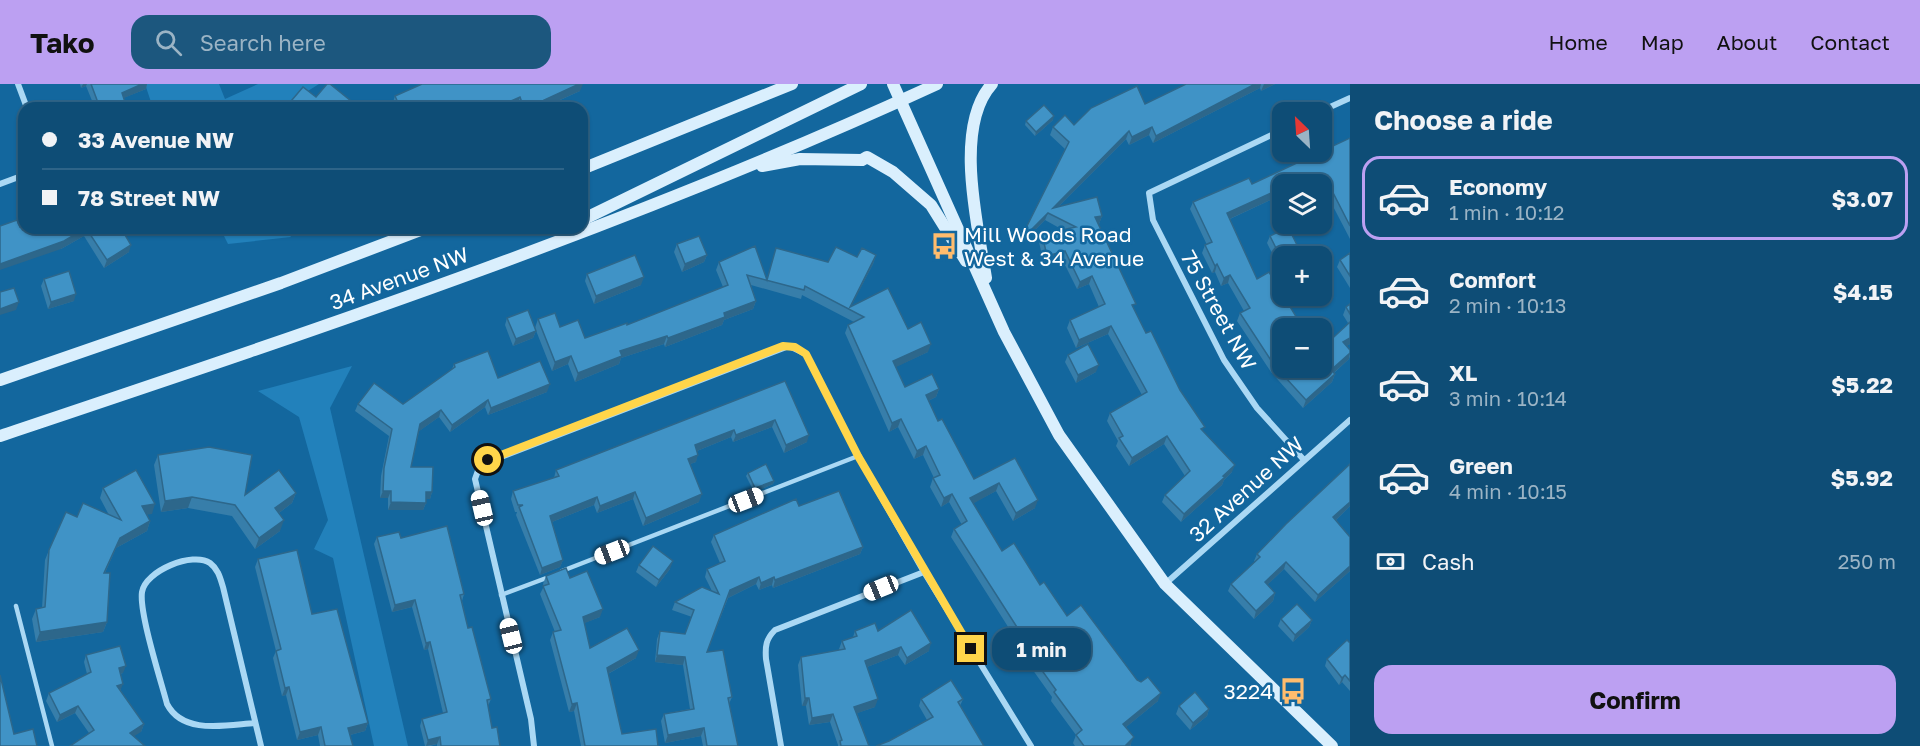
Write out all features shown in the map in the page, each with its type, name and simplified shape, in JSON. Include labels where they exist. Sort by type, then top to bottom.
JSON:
[{"type":"main road","points":[[748,102],[767,84]]},
{"type":"main road","points":[[588,167],[792,84]]},
{"type":"main road","points":[[588,217],[861,84]]},
{"type":"main road","points":[[893,84],[1004,332],[1059,435],[1165,584],[1332,746]]},
{"type":"main road","points":[[901,101],[906,84]]},
{"type":"main road","name":"34 Avenue NW","points":[[588,229],[738,171],[937,84]]},
{"type":"main road","points":[[988,294],[972,168],[972,129],[984,93],[992,84]]},
{"type":"main road","points":[[738,171],[800,159],[862,160],[867,157],[892,172],[931,205],[988,294]]},
{"type":"main road","name":"34 Avenue NW","points":[[0,380],[281,283],[410,234]]},
{"type":"main road","points":[[535,250],[560,234]]},
{"type":"main road","name":"34 Avenue NW","points":[[0,436],[296,336],[576,234]]},
{"type":"street","points":[[18,84],[25,102]]},
{"type":"street","points":[[1332,106],[1350,98]]},
{"type":"street","name":"75 Street NW","points":[[1272,135],[1149,193],[1154,220],[1224,360],[1257,408],[1304,460]]},
{"type":"street","points":[[0,184],[18,177]]},
{"type":"street","points":[[534,746],[531,719],[475,479],[480,465],[783,346],[795,347],[806,354],[858,456],[924,572],[1031,746]]},
{"type":"street","name":"32 Avenue NW","points":[[1165,584],[1350,420]]},
{"type":"street","points":[[255,723],[203,726],[178,720],[172,714],[150,636],[142,592],[147,580],[158,570],[189,560],[202,559],[217,570],[261,746]]},
{"type":"street","points":[[781,746],[766,659],[765,647],[768,636],[775,630],[924,572]]},
{"type":"lane","points":[[501,595],[858,456]]},
{"type":"lane","points":[[16,606],[52,746]]},
{"type":"shaded area","points":[[145,84],[219,84],[225,99],[258,84],[319,84],[290,102],[151,102]]},
{"type":"shaded area","points":[[223,234],[289,234],[291,237],[228,244]]},
{"type":"shaded area","points":[[352,366],[330,408],[408,746],[374,746],[333,558],[314,549],[328,520],[299,417],[258,391]]},
{"type":"building","points":[[91,84],[142,84],[122,93],[125,102],[98,102]]},
{"type":"building","points":[[327,84],[330,84],[351,101],[290,102],[303,87],[316,97]]},
{"type":"building","points":[[422,84],[579,84],[544,100],[545,102],[522,102],[520,97],[509,102],[398,102],[395,96]]},
{"type":"building","points":[[1186,84],[1255,84],[1156,136],[1152,127],[1132,137],[1129,131],[1053,208],[1097,197],[1102,216],[1095,217],[1136,304],[1132,305],[1146,333],[1151,331],[1180,390],[1205,427],[1201,429],[1235,465],[1184,514],[1165,495],[1190,471],[1167,436],[1132,458],[1119,438],[1123,436],[1110,413],[1147,392],[1111,326],[1079,340],[1070,320],[1105,304],[1092,276],[1080,282],[1065,251],[1047,256],[1042,234],[1076,227],[1048,213],[1028,233],[1025,230],[1069,142],[1053,127],[1065,115],[1074,125],[1091,108],[1137,86],[1145,104]]},
{"type":"building","points":[[1044,105],[1054,116],[1036,132],[1026,121]]},
{"type":"building","points":[[1350,138],[1350,226],[1332,191],[1332,174],[1273,174],[1299,162],[1332,162],[1332,146]]},
{"type":"building","points":[[1272,175],[1272,193],[1227,213],[1257,279],[1269,272],[1272,277],[1272,306],[1290,306],[1297,318],[1272,318],[1272,362],[1240,313],[1250,308],[1230,275],[1224,278],[1217,264],[1215,266],[1205,245],[1212,242],[1193,202],[1249,178],[1252,184]]},
{"type":"building","points":[[17,220],[18,234],[76,234],[64,241],[0,264],[0,226]]},
{"type":"building","points":[[90,234],[125,234],[131,245],[107,260]]},
{"type":"building","points":[[1292,234],[1298,246],[1275,246],[1270,236]]},
{"type":"building","points":[[699,236],[707,255],[685,264],[677,244]]},
{"type":"building","points":[[755,246],[767,280],[776,248],[828,262],[836,247],[857,257],[862,248],[876,255],[850,307],[888,288],[908,329],[921,322],[931,344],[893,361],[905,387],[932,374],[939,389],[926,395],[938,421],[942,419],[974,479],[1015,458],[1038,500],[1016,513],[999,483],[970,498],[1002,551],[1014,543],[1040,585],[1044,582],[1067,616],[1081,605],[1137,680],[1141,682],[1148,677],[1161,693],[1123,724],[1134,737],[1125,746],[1084,746],[1076,735],[1082,730],[1054,692],[1056,690],[1028,651],[1031,649],[954,529],[967,521],[952,494],[944,498],[933,478],[940,475],[926,446],[917,451],[901,419],[892,423],[848,325],[864,317],[805,286],[804,290],[747,275],[756,301],[724,313],[725,317],[668,338],[667,336],[620,351],[622,356],[578,373],[571,356],[555,362],[538,319],[555,313],[560,327],[578,320],[585,338],[627,323],[627,325],[728,285],[719,262]]},
{"type":"building","points":[[1350,253],[1350,276],[1340,260]]},
{"type":"building","points":[[635,255],[644,277],[596,296],[587,274]]},
{"type":"building","points":[[69,271],[76,294],[51,302],[44,279]]},
{"type":"building","points":[[14,288],[19,302],[0,309],[0,292]]},
{"type":"building","points":[[528,310],[536,331],[516,339],[507,318]]},
{"type":"building","points":[[1350,322],[1350,338],[1343,342],[1350,353],[1332,369],[1332,339]]},
{"type":"building","points":[[1088,344],[1099,365],[1078,375],[1068,355]]},
{"type":"building","points":[[488,351],[498,378],[540,361],[550,384],[491,408],[488,400],[452,425],[441,410],[420,424],[411,467],[433,467],[432,492],[426,492],[426,503],[391,502],[391,491],[383,491],[384,468],[392,429],[358,404],[374,383],[403,404],[455,367],[454,364]]},
{"type":"building","points":[[1286,378],[1331,378],[1306,400]]},
{"type":"building","points":[[785,381],[809,435],[786,445],[775,420],[736,435],[734,430],[695,445],[698,455],[688,459],[702,494],[646,518],[635,492],[600,506],[597,497],[550,516],[563,560],[542,568],[519,507],[523,505],[518,505],[513,491],[559,476],[556,470]]},
{"type":"building","points":[[209,447],[252,455],[245,495],[279,470],[296,493],[275,508],[284,520],[259,538],[235,505],[192,497],[165,501],[158,455]]},
{"type":"building","points":[[766,464],[774,481],[755,488],[748,473]]},
{"type":"building","points":[[1350,464],[1350,502],[1333,517],[1350,537],[1350,566],[1318,595],[1286,562],[1265,582],[1275,593],[1256,611],[1231,584],[1260,557],[1257,554],[1286,524]]},
{"type":"building","points":[[136,470],[155,504],[142,506],[150,521],[120,538],[104,573],[110,573],[107,622],[40,632],[36,609],[45,607],[49,550],[66,512],[77,517],[83,503],[121,520],[103,488]]},
{"type":"building","points":[[839,491],[863,547],[775,580],[774,577],[761,583],[759,577],[730,590],[707,652],[723,650],[732,697],[728,698],[738,746],[707,746],[704,728],[668,735],[664,714],[694,709],[685,657],[657,655],[660,631],[685,634],[694,610],[675,602],[702,587],[719,594],[707,569],[725,561],[714,535],[796,499],[799,506]]},
{"type":"building","points":[[447,526],[464,594],[460,595],[468,628],[472,627],[491,699],[487,700],[492,728],[497,727],[500,746],[441,746],[440,737],[428,740],[422,719],[447,712],[430,642],[426,643],[415,600],[395,605],[377,537],[399,532],[401,538]]},
{"type":"building","points":[[653,546],[673,561],[659,580],[639,565]]},
{"type":"building","points":[[297,550],[312,614],[337,609],[368,723],[348,728],[353,746],[325,746],[321,727],[300,732],[289,687],[285,688],[276,651],[281,649],[258,559]]},
{"type":"building","points":[[566,568],[570,578],[587,571],[603,609],[583,617],[590,648],[627,628],[639,650],[607,668],[622,734],[656,729],[658,746],[585,746],[577,703],[572,704],[553,632],[561,630],[543,586],[549,584],[546,576]]},
{"type":"building","points":[[1297,604],[1312,620],[1295,635],[1281,619]]},
{"type":"building","points":[[911,610],[931,643],[907,658],[901,647],[865,661],[878,699],[854,707],[869,746],[841,746],[840,741],[842,740],[833,714],[812,718],[809,698],[805,698],[801,657],[845,649],[842,641],[857,636],[855,631],[875,623],[878,631]]},
{"type":"building","points":[[1347,640],[1350,643],[1350,681],[1345,675],[1342,678],[1327,659]]},
{"type":"building","points":[[120,646],[126,666],[119,668],[123,684],[117,686],[144,724],[130,733],[145,746],[70,746],[94,730],[78,706],[60,715],[49,693],[91,672],[86,655]]},
{"type":"building","points":[[0,675],[14,734],[33,729],[37,746],[0,746]]},
{"type":"building","points":[[951,680],[963,699],[958,702],[984,746],[876,746],[933,717],[921,699]]},
{"type":"building","points":[[1195,692],[1209,709],[1193,723],[1179,706]]},
{"type":"place","name":"Mill Woods Road West & 34 Avenue","points":[[944,246]]},
{"type":"place","name":"3224","points":[[1293,691]]},
{"type":"route","points":[[488,460],[783,346],[795,347],[806,354],[858,456],[971,649]]}]
